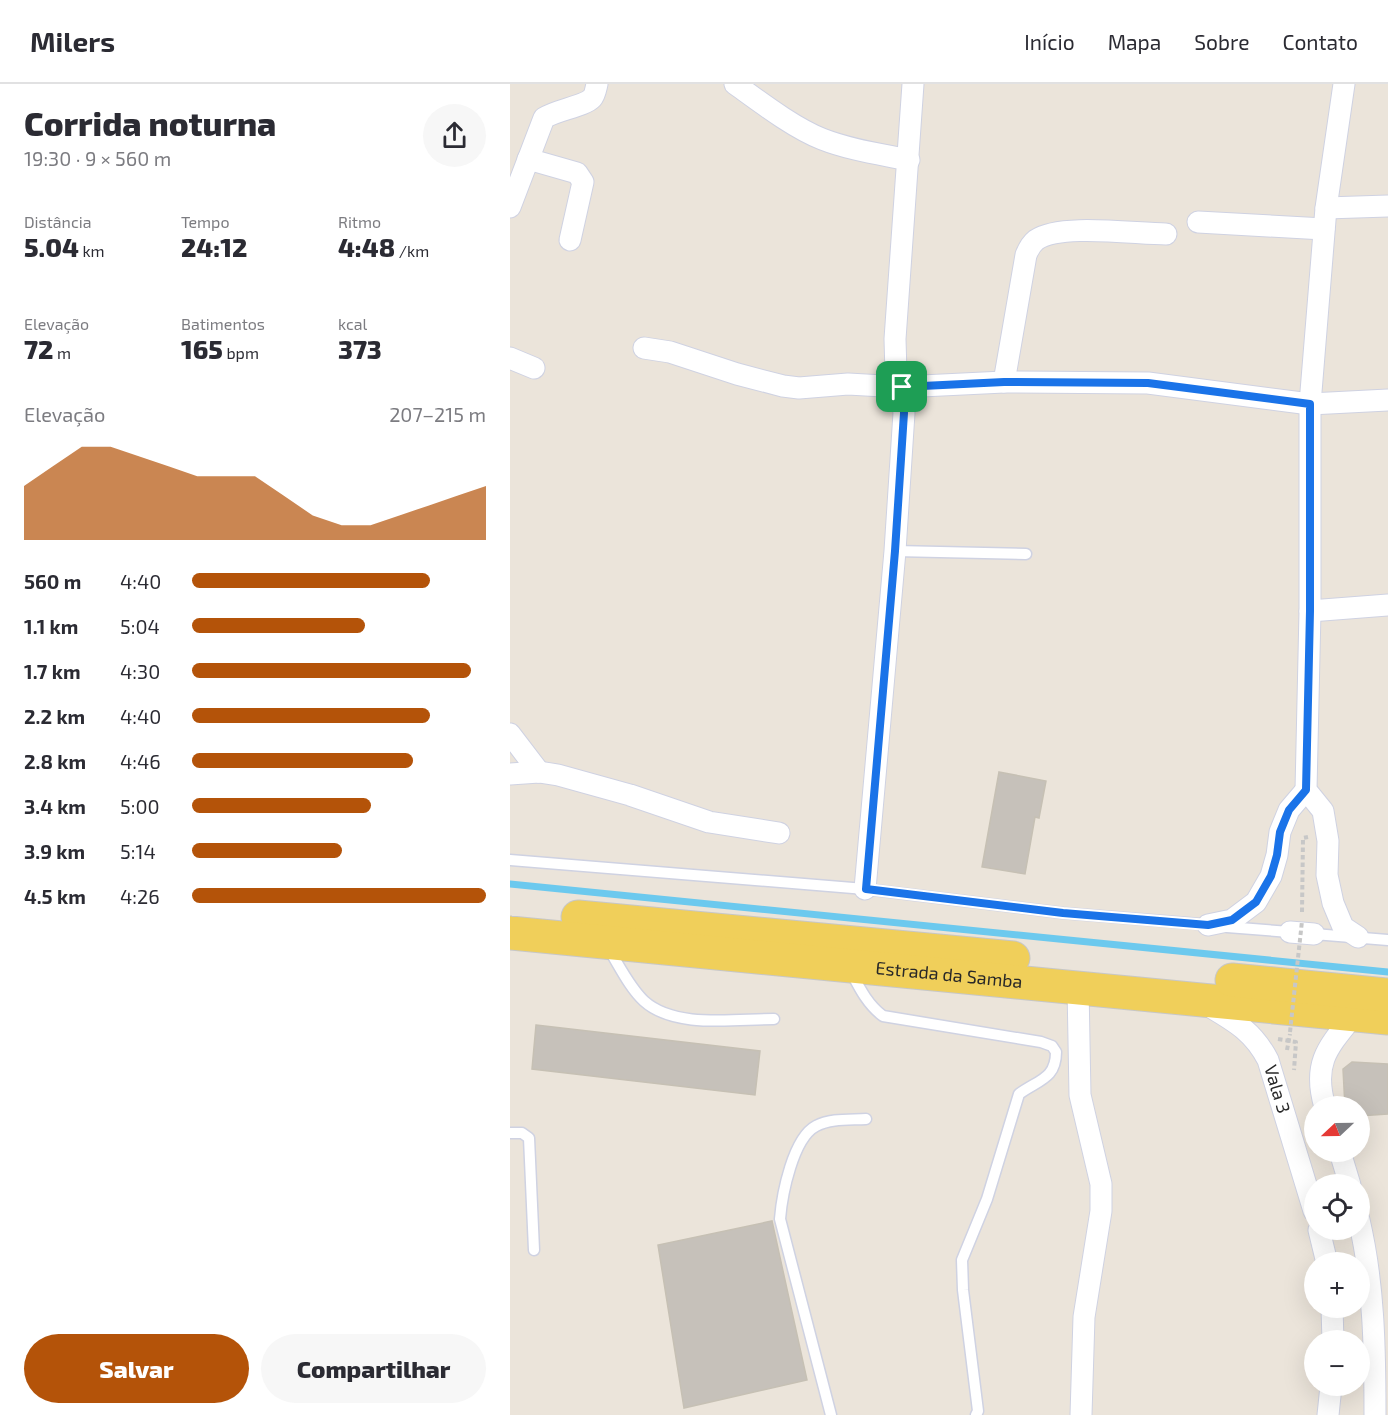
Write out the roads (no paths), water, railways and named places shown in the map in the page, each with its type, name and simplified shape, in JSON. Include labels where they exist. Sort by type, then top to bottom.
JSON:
[{"type":"main road","name":"Estrada da Samba","points":[[510,911],[1388,995]]},
{"type":"main road","name":"Estrada da Samba","points":[[510,933],[1388,1018]]},
{"type":"street","points":[[510,207],[544,118],[593,98],[597,84]]},
{"type":"street","points":[[735,84],[766,107],[821,139],[856,150],[909,160]]},
{"type":"street","points":[[866,889],[895,551],[904,413],[902,387],[896,373],[895,339],[913,84]]},
{"type":"street","points":[[1208,925],[1232,920],[1256,902],[1271,876],[1280,832],[1289,810],[1306,790],[1310,611],[1310,404],[1325,219],[1344,84]]},
{"type":"street","points":[[528,159],[578,173],[583,182],[570,240]]},
{"type":"street","points":[[1198,222],[1325,219],[1388,206]]},
{"type":"street","points":[[1004,382],[1026,255],[1037,240],[1049,235],[1080,231],[1166,234]]},
{"type":"street","points":[[644,348],[681,354],[708,366],[783,386],[799,388],[848,384],[902,387],[1004,382],[1148,383],[1310,404],[1388,400]]},
{"type":"street","points":[[510,358],[534,368]]},
{"type":"street","points":[[1310,611],[1388,605]]},
{"type":"street","points":[[510,734],[539,772]]},
{"type":"street","points":[[510,774],[539,772],[591,784],[710,822],[779,833]]},
{"type":"street","points":[[1306,790],[1323,811],[1328,841],[1327,874],[1334,903],[1343,927],[1358,937]]},
{"type":"street","points":[[1078,987],[1080,1095],[1101,1184],[1101,1211],[1084,1317],[1081,1415]]},
{"type":"street","name":"Vala 3","points":[[1196,998],[1242,1026],[1260,1045],[1277,1087],[1304,1177]]},
{"type":"street","points":[[1322,1096],[1323,1058],[1354,1014]]},
{"type":"street","points":[[1364,1240],[1371,1286],[1375,1415]]},
{"type":"street","points":[[1328,1415],[1330,1396]]},
{"type":"lane","points":[[895,551],[1026,554]]},
{"type":"lane","points":[[510,860],[866,889],[1063,913],[1208,925],[1302,929],[1388,940]]},
{"type":"lane","points":[[604,942],[644,1001],[668,1016],[695,1020],[774,1019]]},
{"type":"lane","points":[[848,967],[861,992],[874,1009],[883,1016],[1041,1042],[1052,1046],[1056,1052],[1053,1070],[1045,1079],[1019,1094],[987,1199],[963,1260],[963,1290],[978,1411],[976,1415]]},
{"type":"lane","points":[[831,1415],[780,1219],[782,1197],[802,1140],[814,1127],[827,1121],[866,1119]]},
{"type":"lane","points":[[510,1133],[522,1133],[529,1138],[534,1250]]},
{"type":"waterway","points":[[510,884],[1388,972]]}]
